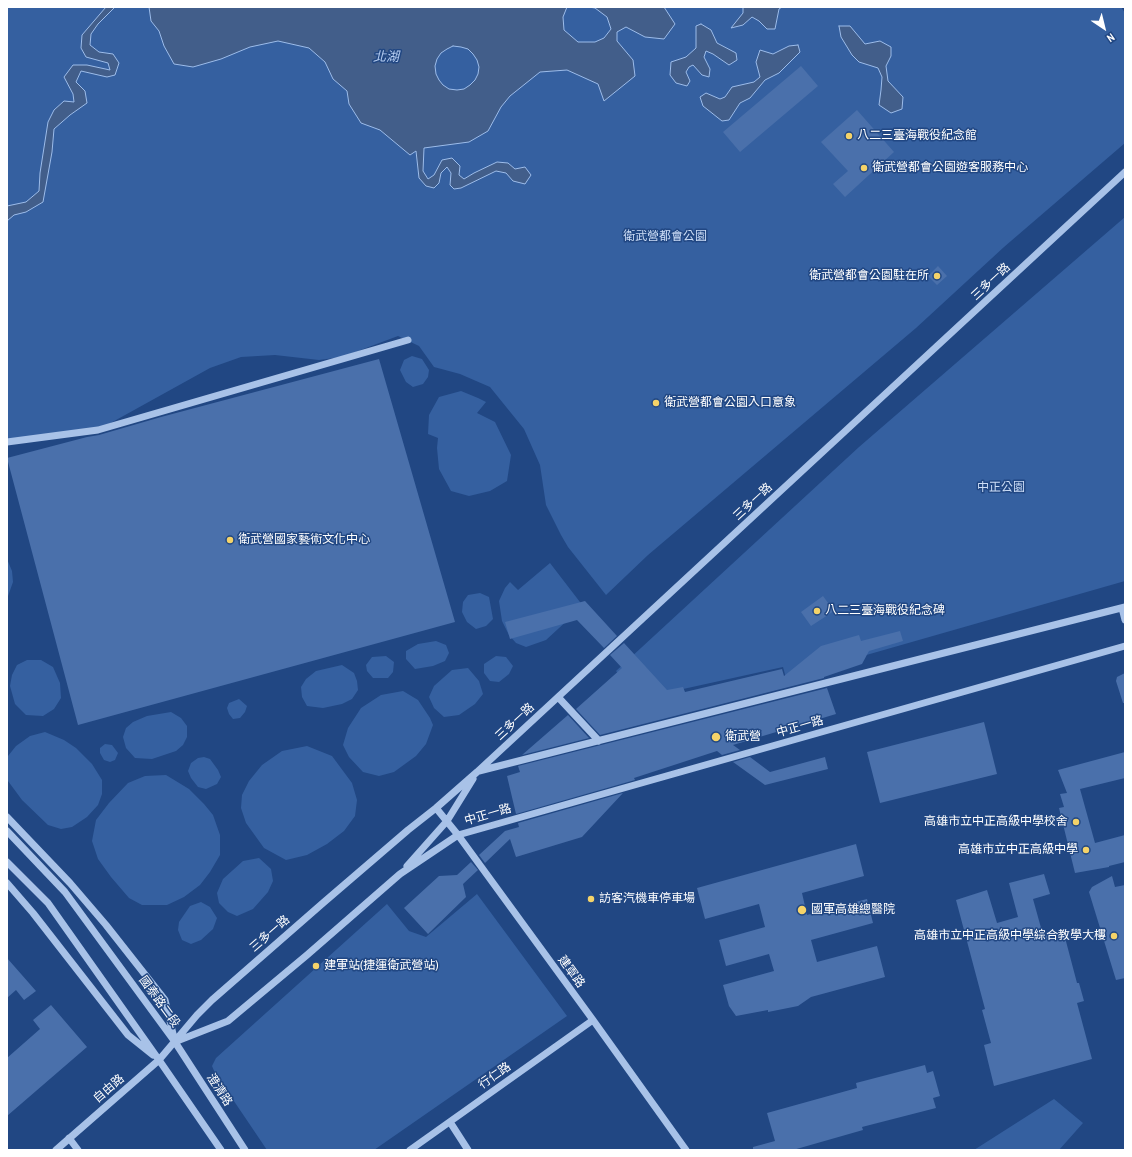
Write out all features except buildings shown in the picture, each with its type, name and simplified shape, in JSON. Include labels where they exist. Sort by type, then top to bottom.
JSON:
[{"type":"street","name":"三多一路","points":[[175,1042],[196,1015],[212,1000],[477,772],[1125,172]]},
{"type":"street","points":[[7,442],[98,430],[408,340]]},
{"type":"street","points":[[400,874],[447,821],[477,772],[1123,607],[1125,620]]},
{"type":"street","name":"中正一路","points":[[458,835],[1125,646]]},
{"type":"street","points":[[558,697],[599,741]]},
{"type":"street","name":"建軍路","points":[[436,808],[458,835],[686,1150]]},
{"type":"street","name":"國泰路二段","points":[[7,817],[70,883],[106,925],[165,1000],[175,1042]]},
{"type":"street","name":"國泰路二段","points":[[7,831],[65,892],[175,1042]]},
{"type":"street","points":[[175,1042],[228,1021],[400,874],[458,835]]},
{"type":"street","points":[[7,862],[48,902],[221,1150]]},
{"type":"street","points":[[7,883],[33,913],[128,1035],[159,1060]]},
{"type":"street","name":"行仁路","points":[[410,1150],[593,1020]]},
{"type":"street","name":"自由路","points":[[56,1150],[159,1060],[175,1042]]},
{"type":"street","name":"澄清路","points":[[175,1042],[245,1150]]},
{"type":"street","points":[[450,1122],[468,1150]]},
{"type":"street","points":[[69,1138],[78,1150]]},
{"type":"green space","name":"衛武營都會公園","points":[[7,7],[1121,7],[1125,13],[1125,143],[1004,247],[916,328],[648,555],[606,595],[568,547],[546,505],[540,465],[524,429],[490,387],[460,374],[434,367],[419,346],[398,336],[342,357],[319,360],[275,355],[241,357],[210,368],[98,430],[7,443]]},
{"type":"green space","name":"中正公園","points":[[1125,217],[1125,581],[786,678],[783,667],[665,693],[637,696],[616,671],[859,447]]},
{"type":"green space","points":[[412,356],[422,359],[429,370],[428,377],[423,384],[413,387],[406,382],[400,370],[404,360]]},
{"type":"green space","points":[[461,391],[486,402],[477,413],[495,422],[511,455],[507,481],[490,491],[469,496],[451,491],[439,469],[437,448],[438,438],[428,434],[429,415],[439,397]]},
{"type":"green space","points":[[7,559],[12,571],[13,582],[7,599]]},
{"type":"green space","points":[[550,563],[583,606],[546,640],[526,647],[516,643],[509,635],[502,621],[499,601],[505,588],[510,582],[518,590]]},
{"type":"green space","points":[[480,593],[489,597],[493,619],[486,626],[476,629],[467,622],[462,612],[463,602],[468,595]]},
{"type":"green space","points":[[436,641],[446,645],[449,653],[445,661],[433,666],[415,669],[406,659],[406,651],[418,644]]},
{"type":"green space","points":[[386,656],[394,662],[393,672],[388,678],[373,678],[367,671],[366,665],[372,657]]},
{"type":"green space","points":[[496,656],[506,657],[513,666],[509,674],[499,682],[490,681],[484,673],[484,664]]},
{"type":"green space","points":[[27,660],[41,660],[53,667],[60,683],[61,698],[54,709],[43,716],[26,715],[15,704],[10,686],[12,675],[17,665]]},
{"type":"green space","points":[[342,665],[354,673],[357,681],[358,690],[352,699],[342,704],[323,708],[307,706],[302,697],[301,687],[306,679],[316,671]]},
{"type":"green space","points":[[468,668],[479,681],[483,694],[475,704],[459,715],[444,717],[434,708],[429,697],[434,686],[452,670]]},
{"type":"green space","points":[[403,691],[418,700],[430,718],[433,725],[426,744],[416,756],[394,772],[379,776],[363,772],[349,757],[343,745],[348,728],[361,708],[381,695]]},
{"type":"green space","points":[[239,699],[247,706],[245,712],[240,718],[233,719],[227,708],[229,703]]},
{"type":"green space","points":[[171,712],[181,718],[187,726],[187,737],[183,745],[176,751],[152,759],[135,758],[126,748],[123,737],[126,728],[133,722],[147,716]]},
{"type":"green space","points":[[45,732],[64,740],[76,748],[92,764],[102,780],[102,794],[98,805],[87,817],[72,827],[61,829],[48,825],[22,800],[8,781],[8,756],[16,746],[30,736]]},
{"type":"green space","points":[[105,744],[112,745],[118,753],[115,760],[110,762],[104,760],[100,753],[100,748]]},
{"type":"green space","points":[[307,746],[332,756],[352,783],[357,800],[355,816],[344,831],[327,844],[307,855],[286,860],[264,848],[246,823],[241,808],[242,795],[249,781],[262,765],[282,751]]},
{"type":"green space","points":[[204,757],[210,759],[221,777],[217,784],[206,789],[198,787],[188,771],[191,763],[198,758]]},
{"type":"green space","points":[[166,775],[189,789],[213,815],[220,835],[220,855],[200,885],[184,897],[167,905],[142,905],[129,898],[111,877],[98,859],[92,841],[96,820],[109,803],[128,783],[145,776]]},
{"type":"green space","points":[[259,858],[271,869],[273,881],[268,892],[253,909],[237,916],[228,912],[219,903],[217,893],[223,879],[243,861]]},
{"type":"green space","points":[[477,894],[567,1016],[374,1150],[267,1150],[215,1073],[212,1066],[216,1058],[387,904],[409,931],[426,937]]},
{"type":"green space","points":[[201,902],[210,907],[217,918],[213,929],[201,940],[191,944],[182,940],[178,930],[179,922],[190,906]]},
{"type":"green space","points":[[1054,1099],[1083,1123],[1059,1150],[974,1150]]},
{"type":"water","points":[[106,7],[115,7],[98,24],[91,34],[90,45],[99,52],[113,54],[119,63],[115,75],[107,77],[81,71],[76,82],[85,91],[87,103],[54,129],[52,152],[43,202],[26,212],[14,215],[7,221],[7,206],[26,202],[39,191],[40,173],[48,122],[54,110],[64,101],[74,102],[73,94],[64,77],[73,65],[87,65],[110,70],[108,63],[86,57],[81,48],[82,35]]},
{"type":"water","name":"北湖","points":[[149,7],[567,7],[563,17],[564,30],[578,42],[595,42],[604,38],[611,29],[607,17],[595,8],[589,7],[664,7],[675,24],[664,39],[645,37],[626,27],[617,32],[617,41],[633,60],[635,76],[604,101],[598,84],[567,70],[540,72],[510,96],[501,107],[488,131],[469,142],[424,148],[423,171],[428,179],[434,175],[442,160],[452,158],[460,166],[459,175],[464,179],[497,162],[508,163],[515,169],[525,167],[531,175],[525,184],[513,181],[506,173],[496,171],[461,188],[454,189],[450,185],[451,173],[447,167],[441,173],[439,183],[434,188],[426,186],[419,178],[416,151],[410,155],[380,130],[361,123],[349,104],[347,91],[333,79],[325,62],[309,48],[278,41],[250,47],[221,59],[193,67],[174,64],[164,46],[159,31],[151,21]],"holes":[[[453,46],[468,49],[477,60],[479,67],[478,74],[475,80],[464,89],[449,89],[439,80],[436,74],[435,66],[441,53]]]},
{"type":"water","points":[[743,7],[782,7],[779,9],[775,29],[767,29],[759,21],[752,17],[743,25],[731,28],[743,13]]},
{"type":"water","points":[[701,24],[711,30],[717,43],[736,53],[737,60],[729,65],[706,51],[704,57],[710,69],[709,77],[702,75],[693,65],[689,67],[686,72],[690,81],[687,86],[676,83],[670,75],[671,62],[686,57],[696,48],[696,26]]},
{"type":"water","points":[[839,26],[850,26],[865,44],[880,41],[891,47],[891,56],[886,66],[888,81],[903,97],[902,109],[891,113],[879,105],[882,77],[878,68],[859,62],[852,55],[841,37]]},
{"type":"water","points":[[798,45],[800,52],[779,73],[765,80],[750,98],[740,103],[729,120],[722,121],[703,106],[700,97],[706,93],[720,99],[725,97],[732,87],[754,82],[760,77],[756,62],[760,50],[773,54],[789,46]]},
{"type":"place","name":"八二三臺海戰役紀念館","points":[[849,136]]},
{"type":"place","name":"衛武營都會公園遊客服務中心","points":[[864,168]]},
{"type":"place","name":"衛武營都會公園駐在所","points":[[937,276]]},
{"type":"place","name":"衛武營都會公園入口意象","points":[[656,403]]},
{"type":"place","name":"衛武營國家藝術文化中心","points":[[230,540]]},
{"type":"place","name":"八二三臺海戰役紀念碑","points":[[817,611]]},
{"type":"place","name":"衛武營","points":[[716,737]]},
{"type":"place","name":"高雄市立中正高級中學校舍","points":[[1076,822]]},
{"type":"place","name":"高雄市立中正高級中學","points":[[1086,850]]},
{"type":"place","name":"訪客汽機車停車場","points":[[591,899]]},
{"type":"place","name":"國軍高雄總醫院","points":[[802,910]]},
{"type":"place","name":"高雄市立中正高級中學綜合教學大樓","points":[[1114,936]]},
{"type":"place","name":"建軍站(捷運衛武營站)","points":[[316,966]]}]
